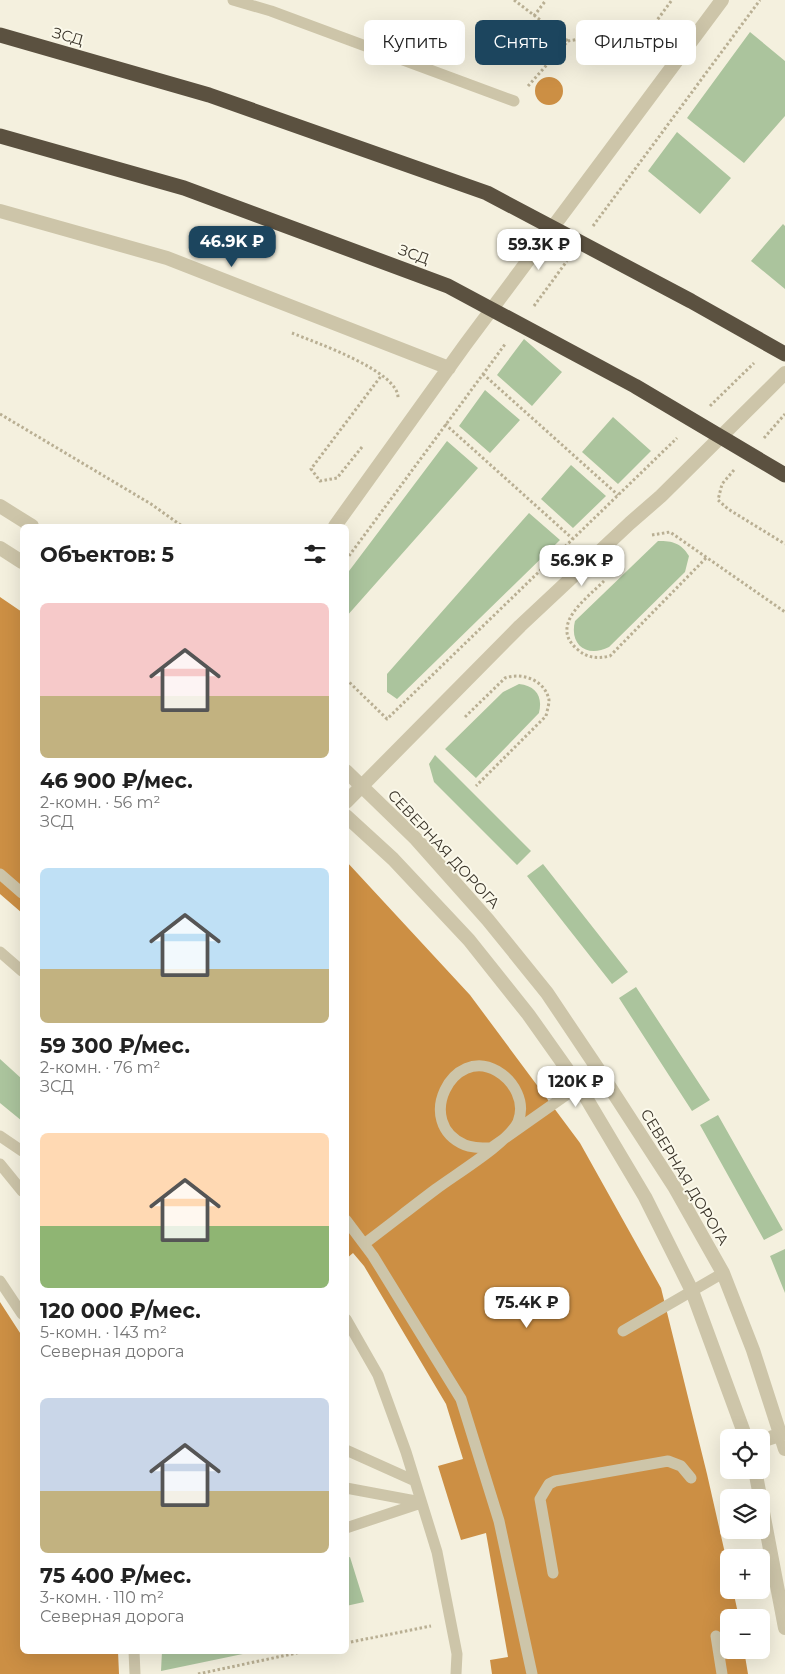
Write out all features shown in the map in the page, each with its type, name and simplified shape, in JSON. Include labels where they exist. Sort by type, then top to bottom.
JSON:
[{"type":"highway","name":"ЗСД","points":[[0,35],[209,96],[487,194],[691,301],[785,354]]},
{"type":"highway","name":"ЗСД","points":[[0,136],[184,188],[448,286],[634,386],[785,475]]},
{"type":"street","points":[[336,524],[722,0]]},
{"type":"street","points":[[0,211],[167,258],[450,368]]},
{"type":"street","points":[[349,799],[520,626],[661,496],[785,372]]},
{"type":"street","points":[[0,506],[29,524]]},
{"type":"street","points":[[0,548],[20,561]]},
{"type":"street","name":"СЕВЕРНАЯ ДОРОГА","points":[[349,774],[416,839],[488,920],[547,992],[675,1188],[723,1273],[783,1434],[785,1449]]},
{"type":"street","points":[[349,819],[393,859],[469,940],[528,1014],[579,1086],[645,1197],[692,1291],[743,1429]]},
{"type":"street","points":[[770,1438],[783,1434]]},
{"type":"street","points":[[757,1479],[766,1549]]},
{"type":"street","points":[[770,1572],[785,1628]]},
{"type":"lane","points":[[233,0],[271,11],[514,101]]},
{"type":"lane","points":[[0,874],[20,891]]},
{"type":"lane","points":[[0,952],[20,969]]},
{"type":"lane","points":[[364,1244],[436,1188],[510,1135],[518,1121],[520,1106],[517,1090],[507,1078],[494,1069],[478,1067],[463,1070],[450,1080],[442,1093],[440,1109],[443,1124],[452,1137],[466,1145],[491,1148],[579,1086],[598,1069]]},
{"type":"lane","points":[[0,1136],[20,1149]]},
{"type":"lane","points":[[0,1164],[20,1189]]},
{"type":"lane","points":[[349,1224],[364,1244],[461,1400],[499,1521],[532,1674]]},
{"type":"lane","points":[[622,1331],[723,1273]]},
{"type":"lane","points":[[0,1281],[20,1311]]},
{"type":"lane","points":[[349,1328],[378,1375],[415,1481],[437,1552],[456,1654],[456,1674]]},
{"type":"lane","points":[[349,1451],[415,1481]]},
{"type":"lane","points":[[553,1573],[540,1499],[549,1484],[555,1481],[668,1460],[681,1466],[690,1477]]},
{"type":"lane","points":[[349,1489],[421,1502]]},
{"type":"lane","points":[[349,1527],[421,1502]]},
{"type":"lane","points":[[716,1636],[722,1674]]},
{"type":"lane","points":[[134,1654],[135,1674]]},
{"type":"path","points":[[514,0],[568,41]]},
{"type":"path","points":[[534,16],[546,0]]},
{"type":"path","points":[[514,101],[568,41],[652,27],[672,0]]},
{"type":"path","points":[[590,231],[760,0]]},
{"type":"path","points":[[530,310],[572,255]]},
{"type":"path","points":[[283,329],[370,366],[395,387],[399,396],[396,402]]},
{"type":"path","points":[[349,556],[507,342]]},
{"type":"path","points":[[708,407],[757,360]]},
{"type":"path","points":[[483,374],[618,495]]},
{"type":"path","points":[[365,443],[337,478],[320,482],[311,469],[381,376]]},
{"type":"path","points":[[0,414],[151,504],[179,524]]},
{"type":"path","points":[[445,424],[573,538]]},
{"type":"path","points":[[349,682],[388,719],[680,434]]},
{"type":"path","points":[[722,484],[718,500],[785,544]]},
{"type":"path","points":[[648,537],[658,532],[670,532],[785,612]]},
{"type":"path","points":[[606,578],[572,612],[566,627],[570,643],[583,655],[599,659],[610,656],[708,557]]},
{"type":"path","points":[[463,718],[505,678],[513,675],[522,675],[534,680],[544,688],[549,701],[546,716],[476,786]]},
{"type":"path","points":[[349,1642],[450,1622]]},
{"type":"path","points":[[198,1674],[292,1654]]},
{"type":"green space","points":[[750,32],[785,61],[785,116],[744,163],[687,118]]},
{"type":"green space","points":[[677,132],[731,178],[700,214],[648,171]]},
{"type":"green space","points":[[783,224],[785,226],[785,289],[751,261]]},
{"type":"green space","points":[[524,339],[562,372],[532,406],[497,375]]},
{"type":"green space","points":[[485,390],[520,420],[490,453],[459,426]]},
{"type":"green space","points":[[613,417],[651,451],[618,484],[582,452]]},
{"type":"green space","points":[[447,441],[478,468],[349,614],[349,571]]},
{"type":"green space","points":[[571,465],[606,496],[573,528],[541,499]]},
{"type":"green space","points":[[529,513],[560,540],[397,699],[387,692],[387,674]]},
{"type":"green space","points":[[658,541],[676,544],[683,548],[689,556],[685,572],[609,647],[594,651],[582,647],[577,643],[575,637],[575,621]]},
{"type":"green space","points":[[519,684],[530,687],[537,693],[540,702],[539,713],[476,778],[445,749],[503,692]]},
{"type":"green space","points":[[435,755],[531,851],[517,865],[434,782],[429,764]]},
{"type":"green space","points":[[543,864],[628,972],[612,984],[527,876]]},
{"type":"green space","points":[[636,987],[710,1100],[692,1111],[619,998]]},
{"type":"green space","points":[[0,1059],[20,1077],[20,1119],[0,1103]]},
{"type":"green space","points":[[718,1115],[783,1230],[764,1240],[700,1125]]},
{"type":"green space","points":[[785,1249],[785,1293],[770,1256]]},
{"type":"green space","points":[[349,1557],[364,1602],[349,1605]]},
{"type":"green space","points":[[162,1654],[243,1654],[161,1671]]},
{"type":"building","points":[[549,77],[559,81],[563,91],[559,101],[549,105],[539,101],[535,91],[539,81]]},
{"type":"building","points":[[0,597],[20,611],[20,911],[0,894]]},
{"type":"building","points":[[349,864],[470,995],[580,1143],[661,1288],[707,1474],[720,1531],[720,1539],[722,1539],[724,1549],[720,1549],[720,1599],[735,1599],[737,1609],[720,1609],[720,1659],[746,1659],[748,1674],[492,1674],[490,1660],[508,1657],[486,1533],[461,1540],[438,1466],[463,1459],[446,1404],[364,1266],[353,1253],[349,1256]]},
{"type":"building","points":[[0,1302],[20,1333],[20,1654],[118,1654],[119,1674],[0,1674]]}]
